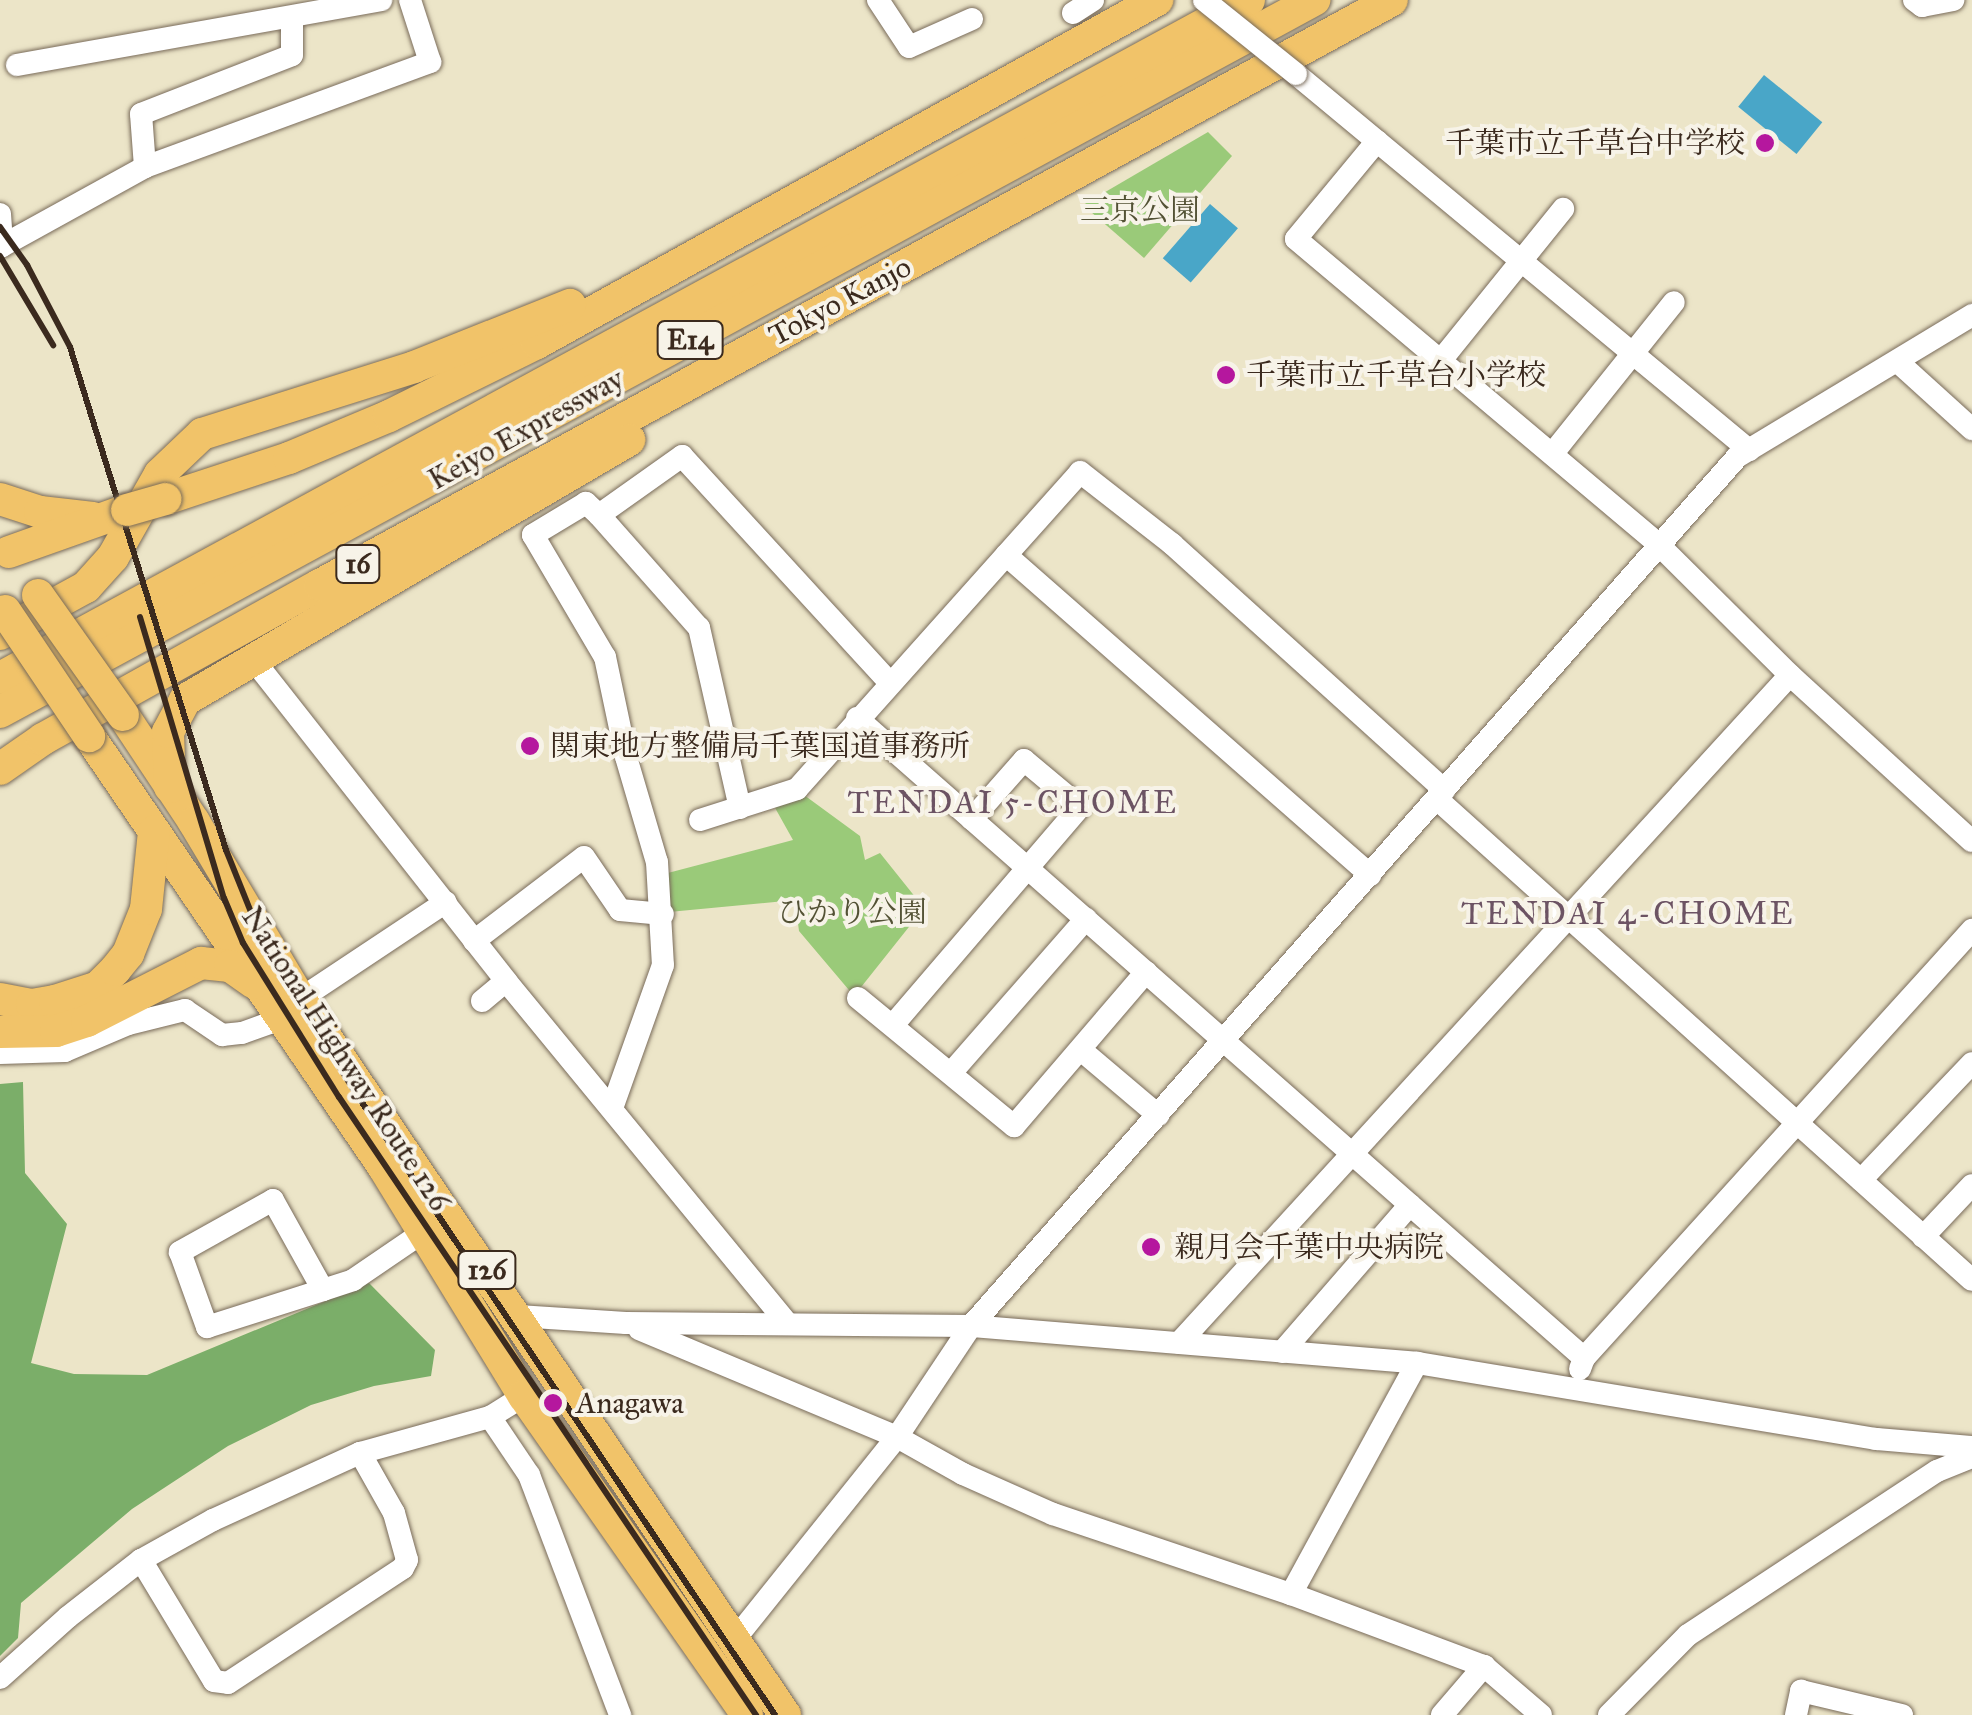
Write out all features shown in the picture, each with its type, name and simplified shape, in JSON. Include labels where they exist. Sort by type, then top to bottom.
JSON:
[{"type":"highway","points":[[2,550],[289,458],[390,416],[537,344],[1158,0]]},
{"type":"highway","name":"Keiyo Expressway","points":[[0,678],[1248,0]]},
{"type":"highway","name":"Keiyo Expressway","points":[[0,712],[1314,0]]},
{"type":"highway","name":"Tokyo Kanjo","points":[[0,769],[43,739],[1392,0]]},
{"type":"highway","points":[[0,999],[32,1005],[66,998],[98,987],[116,970],[128,954],[146,910],[154,831],[1,610],[86,587],[114,557],[160,474],[202,434],[414,367],[566,306],[637,288]]},
{"type":"highway","points":[[171,790],[168,732],[185,700],[702,394],[720,366]]},
{"type":"highway","points":[[0,499],[40,512],[115,514]]},
{"type":"highway","name":"National Highway Route 126","points":[[2,550],[123,715],[194,822],[291,1009],[422,1233],[524,1396],[746,1715]]},
{"type":"highway","points":[[0,761],[43,739]]},
{"type":"highway","points":[[158,982],[184,954],[203,905],[204,862],[194,822]]},
{"type":"highway","name":"National Highway Route 126","points":[[154,831],[260,987],[291,1009],[518,1316],[785,1715]]},
{"type":"highway","points":[[0,1032],[56,1032],[202,963],[230,966],[260,987]]},
{"type":"highway","points":[[714,1671],[717,1715]]},
{"type":"street","points":[[16,65],[246,11],[292,17],[381,0]]},
{"type":"street","points":[[0,214],[0,246],[145,167],[430,62],[410,0]]},
{"type":"street","points":[[878,0],[909,47],[972,19]]},
{"type":"street","points":[[1073,13],[1093,0]]},
{"type":"street","points":[[1204,0],[1749,450]]},
{"type":"street","points":[[1914,0],[1922,6],[1953,0]]},
{"type":"street","points":[[145,167],[141,114],[292,56],[292,17]]},
{"type":"street","points":[[1378,142],[1296,239],[1659,545],[1790,675],[1972,841]]},
{"type":"street","points":[[1442,359],[1563,209]]},
{"type":"street","points":[[1553,453],[1674,302]]},
{"type":"street","points":[[735,1640],[897,1437],[971,1326],[1736,457],[1972,315]]},
{"type":"street","points":[[1898,362],[1972,429]]},
{"type":"street","points":[[599,515],[682,456],[889,682]]},
{"type":"street","points":[[700,820],[796,789],[1080,472],[1172,544],[1568,918],[1972,1280]]},
{"type":"street","points":[[612,1108],[663,965],[657,862],[626,757],[605,657],[533,535],[586,503],[699,628],[740,808]]},
{"type":"street","points":[[1006,554],[1370,876]]},
{"type":"street","points":[[252,658],[474,941],[787,1322]]},
{"type":"street","points":[[1180,1343],[1790,675]]},
{"type":"street","points":[[858,718],[1584,1358]]},
{"type":"street","points":[[893,1025],[1080,806],[1024,760],[972,819]]},
{"type":"street","points":[[474,941],[584,857],[620,910],[663,914]]},
{"type":"street","points":[[0,1053],[65,1051],[128,1024],[185,1010],[222,1035],[291,1009],[446,902]]},
{"type":"street","points":[[951,1073],[1086,920]]},
{"type":"street","points":[[1573,1386],[1584,1358],[1972,930]]},
{"type":"street","points":[[858,998],[1014,1126],[1146,972]]},
{"type":"street","points":[[482,1001],[506,980]]},
{"type":"street","points":[[1081,1050],[1158,1115]]},
{"type":"street","points":[[1861,1180],[1972,1063]]},
{"type":"street","points":[[1923,1237],[1972,1185]]},
{"type":"street","points":[[323,1290],[273,1200],[180,1252],[207,1326],[323,1290],[353,1280],[422,1233]]},
{"type":"street","points":[[1282,1352],[1410,1205]]},
{"type":"street","points":[[518,1316],[626,1324],[971,1326],[1417,1363],[1876,1439],[1972,1447]]},
{"type":"street","points":[[626,1324],[897,1437],[962,1474],[1052,1514],[1291,1594],[1484,1666],[1541,1715]]},
{"type":"street","points":[[1291,1594],[1417,1363]]},
{"type":"street","points":[[0,1678],[68,1616],[142,1560],[213,1520],[360,1453],[490,1417],[524,1396]]},
{"type":"street","points":[[490,1417],[529,1475],[620,1715]]},
{"type":"street","points":[[142,1560],[214,1682],[228,1683],[403,1568],[406,1560],[394,1512],[360,1453]]},
{"type":"street","points":[[1608,1715],[1688,1635],[1937,1470],[1972,1457]]},
{"type":"street","points":[[1442,1715],[1484,1666]]},
{"type":"street","points":[[1796,1715],[1802,1691],[1902,1715]]},
{"type":"green space","name":"三京公園","points":[[1208,132],[1232,156],[1144,258],[1083,205]]},
{"type":"green space","name":"ひかり公園","points":[[804,795],[860,836],[865,860],[880,853],[924,908],[854,996],[799,931],[795,900],[669,912],[664,874],[793,840],[774,806]]},
{"type":"green space","points":[[23,1082],[25,1173],[67,1224],[31,1363],[74,1374],[147,1375],[369,1283],[435,1350],[431,1376],[374,1386],[311,1405],[228,1446],[132,1509],[21,1603],[18,1638],[0,1656],[0,1084]]},
{"type":"water","points":[[1764,75],[1822,122],[1796,154],[1738,107]]},
{"type":"water","points":[[1210,204],[1238,228],[1191,283],[1163,258]]},
{"type":"railway","points":[[0,227],[27,265],[70,347],[226,850],[261,937],[355,1092],[775,1715]]},
{"type":"railway","points":[[0,256],[53,345]]},
{"type":"railway","points":[[140,617],[224,898],[243,943],[339,1097],[756,1715]]},
{"type":"place","name":"千葉市立千草台中学校","points":[[1765,143]]},
{"type":"place","name":"千葉市立千草台小学校","points":[[1226,375]]},
{"type":"place","name":"関東地方整備局千葉国道事務所","points":[[530,746]]},
{"type":"place","name":"親月会千葉中央病院","points":[[1151,1247]]},
{"type":"place","name":"Anagawa","points":[[553,1403]]},
{"type":"district","name":"TENDAI 5-CHOME","points":[[1013,803]]},
{"type":"district","name":"TENDAI 4-CHOME","points":[[1628,914]]}]
